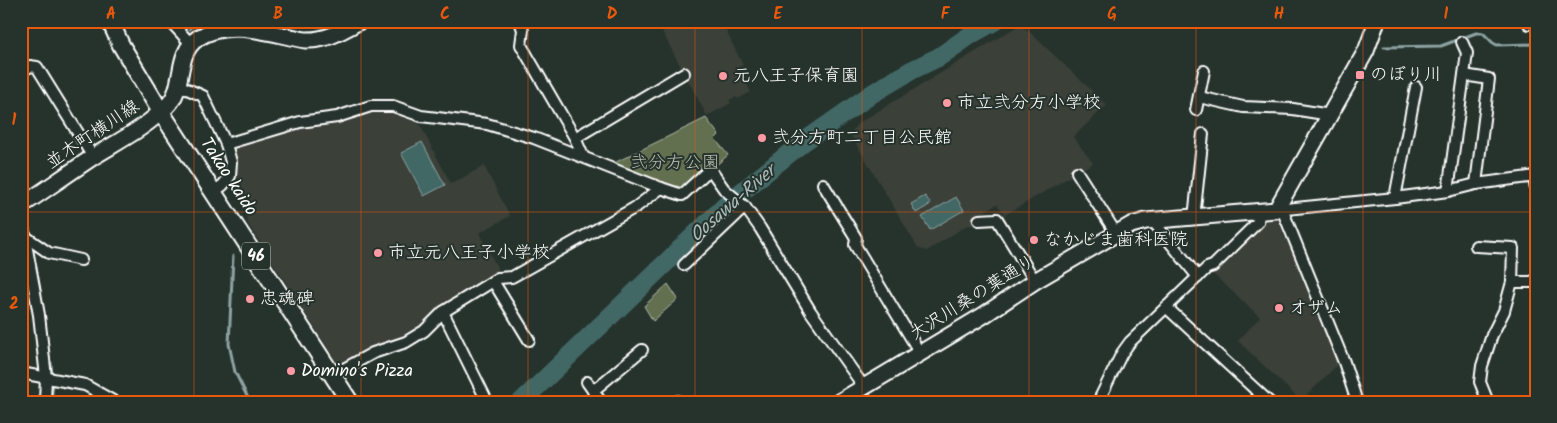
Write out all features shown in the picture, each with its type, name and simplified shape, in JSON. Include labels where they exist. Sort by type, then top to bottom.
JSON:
[{"type":"main road","name":"Takao kaido","points":[[110,21],[121,45],[161,112],[350,402]]},
{"type":"street","points":[[170,21],[191,44],[207,28],[240,28],[314,40],[338,34],[360,21]]},
{"type":"street","points":[[520,21],[523,30],[521,46],[575,138],[583,156]]},
{"type":"street","points":[[1279,210],[1366,51],[1377,21]]},
{"type":"street","points":[[1448,191],[1467,53],[1462,42]]},
{"type":"street","name":"並木町横川線","points":[[21,206],[93,157],[141,128],[161,112],[173,98],[184,55],[191,44]]},
{"type":"street","points":[[21,72],[30,66],[37,67],[93,157]]},
{"type":"street","points":[[1196,110],[1204,71]]},
{"type":"street","points":[[575,138],[684,73]]},
{"type":"street","points":[[1464,75],[1489,79],[1476,184]]},
{"type":"street","points":[[178,84],[203,96],[226,144],[231,162],[230,176],[214,192]]},
{"type":"street","points":[[1395,198],[1416,87]]},
{"type":"street","points":[[1199,96],[1244,107],[1293,109],[1330,115]]},
{"type":"street","points":[[226,144],[300,122],[337,117],[371,106],[393,106],[421,116],[486,124],[534,138],[682,195],[710,169],[724,189],[743,205],[760,228],[811,312],[864,387]]},
{"type":"street","points":[[1194,218],[1203,134]]},
{"type":"street","points":[[1077,172],[1116,233]]},
{"type":"street","points":[[1279,210],[1448,191],[1476,184],[1535,176],[1536,190]]},
{"type":"street","points":[[823,184],[856,238],[855,245],[920,353]]},
{"type":"street","points":[[333,375],[373,353],[406,342],[424,331],[443,312],[493,281],[498,278],[512,277],[636,207],[661,188]]},
{"type":"street","points":[[684,265],[743,205]]},
{"type":"street","points":[[1279,210],[1344,362],[1357,402]]},
{"type":"street","name":"大沢川桑の葉通り","points":[[839,402],[1035,281],[1132,225],[1153,220],[1279,210]]},
{"type":"street","points":[[1098,402],[1122,353],[1130,342],[1198,276],[1207,268],[1213,266],[1258,222],[1259,213]]},
{"type":"street","points":[[21,216],[38,315],[46,377],[45,402]]},
{"type":"street","points":[[978,220],[997,219],[1035,281]]},
{"type":"street","points":[[1153,220],[1198,276]]},
{"type":"street","points":[[26,237],[49,253],[81,260]]},
{"type":"street","points":[[1476,246],[1513,248],[1512,282],[1504,311],[1492,335],[1482,366],[1480,382],[1488,402]]},
{"type":"street","points":[[1512,282],[1531,282],[1536,280]]},
{"type":"street","points":[[493,281],[528,340]]},
{"type":"street","points":[[1166,308],[1270,402]]},
{"type":"street","points":[[443,312],[485,397]]},
{"type":"street","points":[[593,391],[642,350]]},
{"type":"street","points":[[21,373],[85,385],[115,402]]},
{"type":"street","points":[[586,382],[601,402]]},
{"type":"shaded area","points":[[661,21],[721,21],[743,65],[738,68],[751,92],[738,99],[736,97],[729,100],[731,103],[707,116],[658,24]]},
{"type":"shaded area","points":[[1021,24],[1107,105],[1073,137],[1093,163],[1005,215],[997,204],[979,215],[979,224],[966,226],[927,251],[918,248],[852,137],[853,130],[857,124]]},
{"type":"shaded area","name":"市立元八王子小学校","points":[[383,110],[399,113],[418,121],[451,184],[484,166],[510,216],[479,233],[500,273],[423,327],[339,366],[248,224],[232,150],[236,145],[301,126],[336,122],[368,112]]},
{"type":"shaded area","points":[[1278,219],[1285,238],[1289,240],[1322,329],[1324,329],[1339,363],[1301,401],[1238,341],[1260,317],[1213,274],[1265,220]]},
{"type":"green space","name":"弐分方公園","points":[[706,118],[719,135],[715,139],[728,155],[682,195],[608,166]]},
{"type":"green space","points":[[668,284],[678,299],[653,321],[644,306]]},
{"type":"water","points":[[422,142],[445,185],[424,196],[401,153]]},
{"type":"water","points":[[925,196],[931,204],[916,213],[911,204]]},
{"type":"water","points":[[956,197],[964,210],[930,230],[922,217]]},
{"type":"waterway","points":[[190,29],[191,21]]},
{"type":"waterway","name":"Oosawa-River","points":[[521,402],[728,203],[802,143],[873,93],[912,70],[939,57],[972,34],[995,21]]},
{"type":"waterway","points":[[1384,47],[1441,46],[1476,33],[1483,33],[1497,45],[1536,44]]},
{"type":"waterway","name":"Oosawa-River","points":[[728,203],[732,206]]},
{"type":"waterway","points":[[233,256],[229,344],[235,372],[250,402]]},
{"type":"waterway","points":[[51,363],[52,375]]},
{"type":"waterway","points":[[51,402],[53,382]]},
{"type":"place","name":"のぼり川","points":[[1360,75]]},
{"type":"place","name":"元八王子保育園","points":[[723,76]]},
{"type":"place","name":"市立弐分方小学校","points":[[947,103]]},
{"type":"place","name":"弐分方町二丁目公民館","points":[[762,138]]},
{"type":"place","name":"なかじま歯科医院","points":[[1034,240]]},
{"type":"place","name":"市立元八王子小学校","points":[[378,253]]},
{"type":"place","name":"忠魂碑","points":[[250,299]]},
{"type":"place","name":"オザム","points":[[1279,308]]},
{"type":"place","name":"Domino's Pizza","points":[[291,371]]}]
